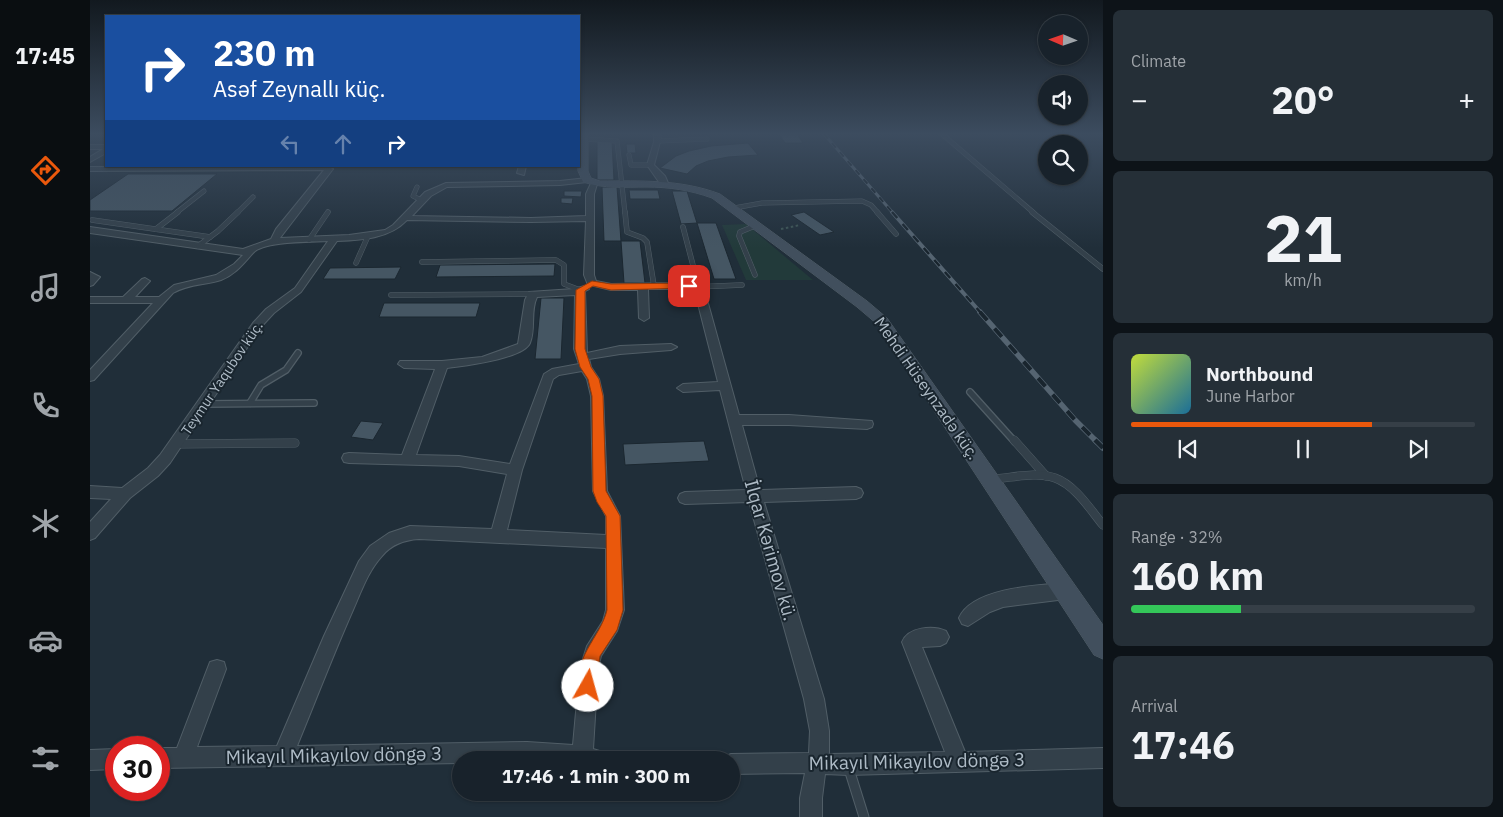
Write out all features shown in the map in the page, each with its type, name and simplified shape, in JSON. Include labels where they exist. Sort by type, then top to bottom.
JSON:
[{"type":"main road","points":[[584,172],[591,182]]},
{"type":"main road","name":"Mehdi Hüseynzadə küç.","points":[[591,182],[621,184],[664,183],[699,189],[716,196],[882,321],[904,350],[1103,646]]},
{"type":"street","points":[[274,241],[279,231],[326,172]]},
{"type":"street","points":[[657,172],[664,183]]},
{"type":"street","points":[[91,225],[198,246],[237,252],[249,251],[274,241],[368,236],[392,230],[421,200],[436,189],[450,184],[591,182],[589,275],[586,287],[580,349],[583,362],[596,387],[600,491],[602,499],[610,508],[613,516],[615,610],[612,625],[593,652],[589,668],[590,751]]},
{"type":"street","points":[[405,218],[521,220],[589,218]]},
{"type":"street","name":"Teymur Yaqubov küç.","points":[[90,533],[104,515],[125,494],[153,472],[177,444],[257,325],[270,311],[298,290],[334,239]]},
{"type":"street","points":[[90,377],[161,300],[178,287],[211,280],[228,274],[244,259],[249,251]]},
{"type":"street","points":[[90,275],[95,277],[90,283]]},
{"type":"street","points":[[126,300],[145,281]]},
{"type":"street","points":[[643,286],[644,318]]},
{"type":"street","points":[[404,364],[442,365],[484,360],[522,346],[526,342],[530,300],[534,294],[586,287],[694,287]]},
{"type":"street","name":"İlqar Kərimov kü.","points":[[694,287],[701,296],[755,497],[814,699],[819,723],[820,743],[812,784],[811,817]]},
{"type":"street","points":[[90,300],[161,300]]},
{"type":"street","points":[[498,536],[515,470],[548,377],[556,372],[620,350],[670,347]]},
{"type":"street","points":[[407,460],[442,365]]},
{"type":"street","points":[[684,388],[725,386]]},
{"type":"street","points":[[734,420],[789,420],[867,424]]},
{"type":"street","points":[[348,458],[459,461],[515,470]]},
{"type":"street","points":[[90,492],[125,494]]},
{"type":"street","points":[[685,498],[856,493]]},
{"type":"street","points":[[283,756],[330,642],[371,556],[383,544],[403,533],[419,532],[613,542]]},
{"type":"street","points":[[968,618],[984,606],[1033,594],[1066,591]]},
{"type":"street","points":[[940,637],[914,639],[911,642],[959,761]]},
{"type":"street","points":[[183,757],[217,669]]},
{"type":"street","name":"Mikayıl Mikayılov döngə 3","points":[[170,758],[452,753]]},
{"type":"street","name":"Mikayıl Mikayılov döngə 3","points":[[740,764],[794,762],[848,765],[1103,758]]},
{"type":"street","points":[[90,760],[105,759]]},
{"type":"lane","points":[[620,172],[626,232],[643,238],[647,242],[654,286]]},
{"type":"lane","points":[[985,172],[1103,269]]},
{"type":"lane","points":[[417,187],[413,196],[421,200]]},
{"type":"lane","points":[[156,229],[204,191]]},
{"type":"lane","points":[[198,246],[253,197]]},
{"type":"lane","points":[[734,208],[762,203],[862,201],[871,205],[896,234]]},
{"type":"lane","points":[[309,240],[328,212]]},
{"type":"lane","points":[[91,225],[156,229],[210,237]]},
{"type":"lane","points":[[683,227],[695,273],[694,287],[742,285]]},
{"type":"lane","points":[[755,275],[739,236],[743,230],[762,229]]},
{"type":"lane","points":[[356,263],[368,236]]},
{"type":"lane","points":[[422,262],[556,260],[564,265],[564,284],[586,287]]},
{"type":"lane","points":[[390,295],[534,294]]},
{"type":"lane","points":[[250,403],[261,385],[286,370],[298,353]]},
{"type":"lane","points":[[970,392],[1046,476]]},
{"type":"lane","points":[[204,404],[314,403]]},
{"type":"lane","points":[[177,444],[295,443]]},
{"type":"lane","points":[[990,479],[1046,476],[1056,478],[1070,488],[1103,525]]},
{"type":"lane","points":[[848,765],[864,817]]},
{"type":"path","points":[[762,229],[800,225]]},
{"type":"green space","points":[[746,224],[813,280],[746,280],[722,225]]},
{"type":"building","points":[[597,172],[614,172],[614,180],[597,180]]},
{"type":"building","points":[[128,174],[217,174],[172,211],[90,211],[90,200]]},
{"type":"building","points":[[602,187],[617,187],[621,241],[604,241]]},
{"type":"building","points":[[629,190],[658,190],[660,199],[630,199]]},
{"type":"building","points":[[564,191],[582,191],[581,197],[564,196]]},
{"type":"building","points":[[672,191],[687,191],[697,223],[681,224]]},
{"type":"building","points":[[561,198],[573,198],[572,204],[561,203]]},
{"type":"building","points":[[804,212],[834,232],[820,235],[791,215]]},
{"type":"building","points":[[697,223],[716,223],[736,279],[714,279]]},
{"type":"building","points":[[621,241],[640,241],[645,283],[624,283]]},
{"type":"building","points":[[555,264],[554,276],[436,277],[440,265]]},
{"type":"building","points":[[401,267],[395,279],[323,279],[330,268]]},
{"type":"building","points":[[541,298],[564,298],[561,359],[535,359]]},
{"type":"building","points":[[384,303],[480,303],[476,317],[379,317]]},
{"type":"building","points":[[361,421],[383,423],[373,440],[351,437]]},
{"type":"building","points":[[704,441],[709,461],[625,465],[623,444]]},
{"type":"railway","points":[[857,172],[893,213]]},
{"type":"railway","points":[[892,212],[981,313]]},
{"type":"railway","points":[[980,312],[1075,420],[1103,448]]},
{"type":"route","points":[[588,686],[589,668],[593,652],[612,625],[615,610],[615,580],[613,516],[610,508],[602,499],[600,491],[596,387],[585,367],[580,349],[580,290],[592,284],[611,287],[689,286]]}]
